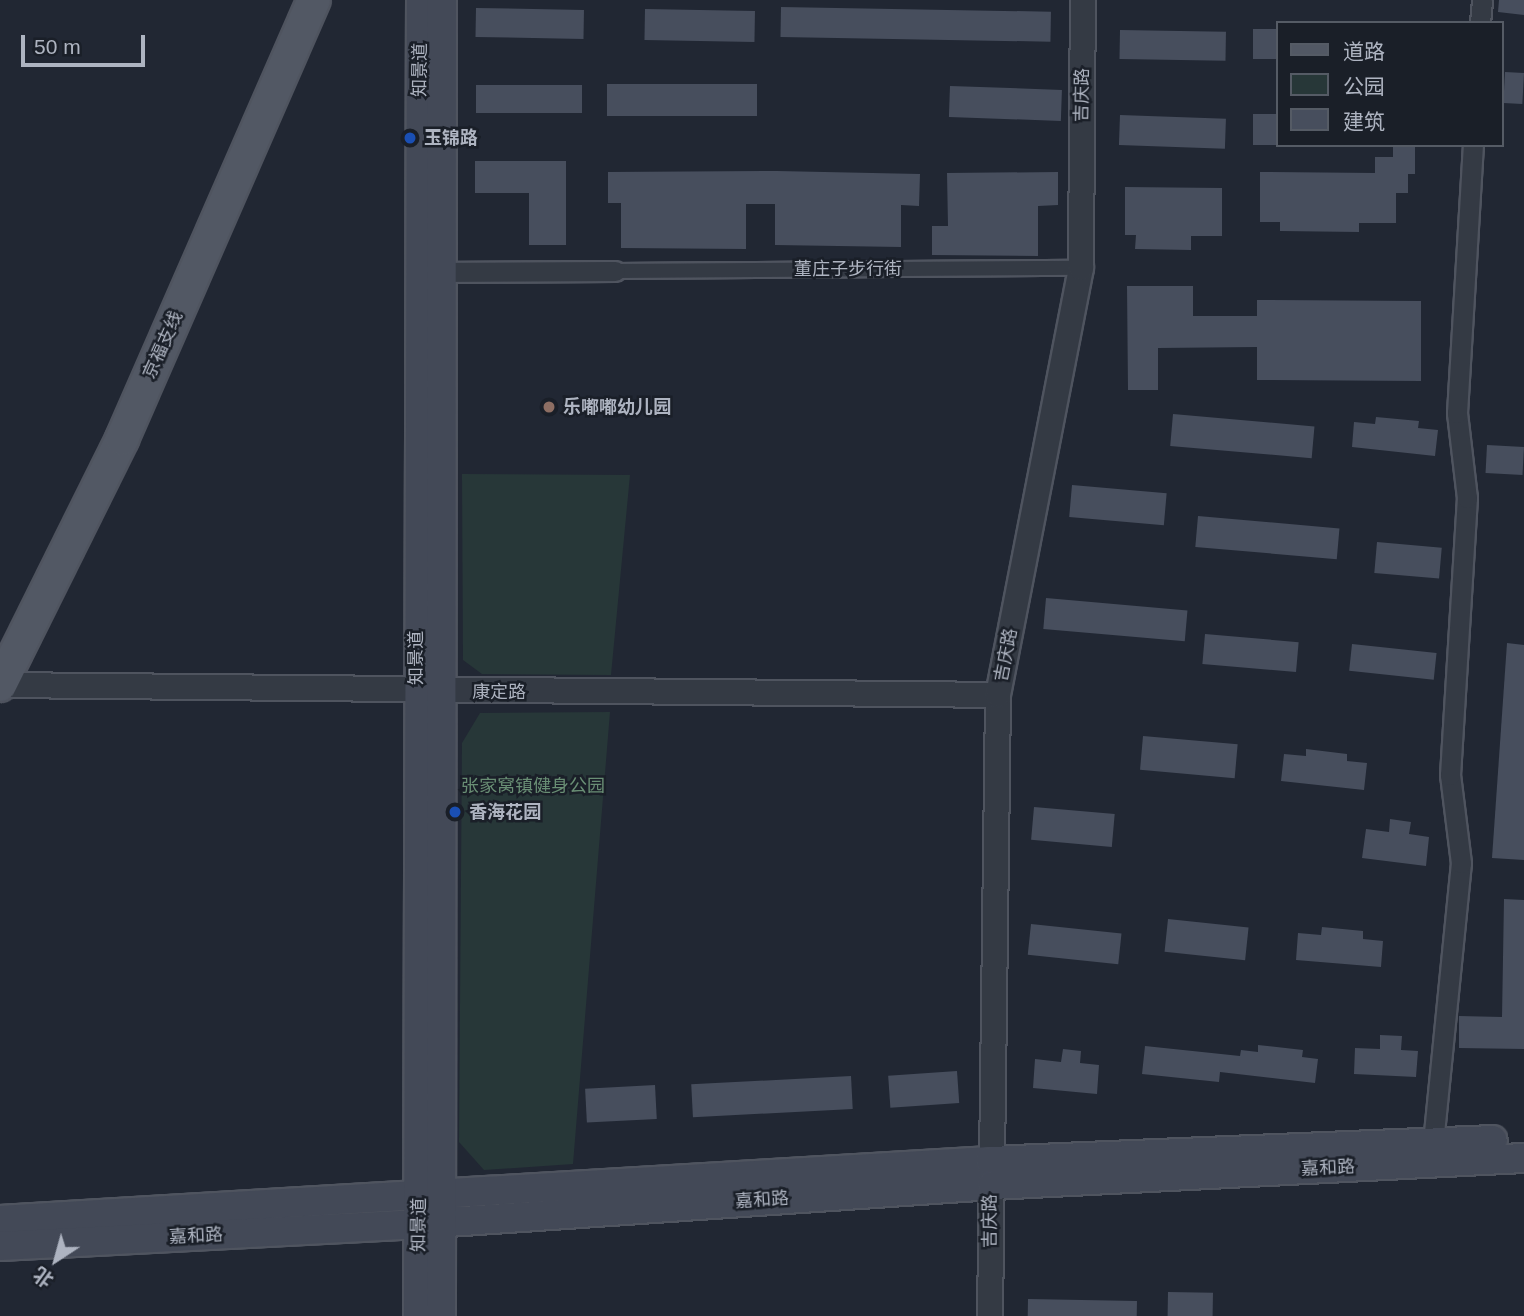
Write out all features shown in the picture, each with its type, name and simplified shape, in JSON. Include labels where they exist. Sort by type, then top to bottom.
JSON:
[{"type":"main road","name":"京福支线","points":[[0,645],[105,424],[294,0]]},
{"type":"main road","name":"京福支线","points":[[0,685],[122,439],[314,0]]},
{"type":"main road","name":"知景道","points":[[421,0],[430,272],[430,1210],[440,1316]]},
{"type":"main road","name":"知景道","points":[[430,272],[442,0]]},
{"type":"main road","name":"嘉和路","points":[[0,1247],[430,1210],[1524,1139]]},
{"type":"main road","name":"嘉和路","points":[[990,1173],[1524,1158]]},
{"type":"main road","name":"知景道","points":[[418,1316],[430,1210]]},
{"type":"main road","name":"嘉和路","points":[[0,1220],[430,1210]]},
{"type":"street","name":"吉庆路","points":[[990,1316],[998,695],[1081,268],[1083,0]]},
{"type":"street","points":[[1480,21],[1482,0]]},
{"type":"street","points":[[1433,1143],[1461,863],[1450,775],[1467,498],[1457,413],[1473,147]]},
{"type":"street","name":"董庄子步行街","points":[[615,271],[1081,268]]},
{"type":"street","points":[[430,272],[615,271]]},
{"type":"street","name":"康定路","points":[[0,685],[998,695]]},
{"type":"green space","points":[[462,474],[630,475],[611,675],[482,674],[463,660]]},
{"type":"green space","name":"张家窝镇健身公园","points":[[610,712],[573,1164],[484,1170],[459,1142],[462,743],[480,713]]},
{"type":"building","points":[[1499,0],[1524,0],[1524,15],[1498,12]]},
{"type":"building","points":[[781,7],[1051,12],[1050,42],[780,37]]},
{"type":"building","points":[[476,8],[584,10],[583,39],[475,37]]},
{"type":"building","points":[[645,9],[755,11],[754,42],[644,40]]},
{"type":"building","points":[[1253,29],[1276,29],[1276,59],[1253,59]]},
{"type":"building","points":[[1120,30],[1226,32],[1225,61],[1119,59]]},
{"type":"building","points":[[1505,72],[1524,73],[1522,104],[1503,103]]},
{"type":"building","points":[[607,84],[757,84],[757,116],[607,116]]},
{"type":"building","points":[[476,85],[582,85],[582,113],[476,113]]},
{"type":"building","points":[[950,86],[1062,90],[1061,121],[949,117]]},
{"type":"building","points":[[1253,114],[1276,114],[1276,145],[1253,145]]},
{"type":"building","points":[[1120,115],[1226,119],[1225,149],[1119,145]]},
{"type":"building","points":[[1393,147],[1415,147],[1415,174],[1408,174],[1408,193],[1396,193],[1396,223],[1359,223],[1359,232],[1280,231],[1280,222],[1260,222],[1260,172],[1375,173],[1375,157],[1393,157]]},
{"type":"building","points":[[475,161],[566,161],[566,245],[529,245],[529,193],[475,193]]},
{"type":"building","points":[[608,172],[920,174],[919,206],[901,205],[901,247],[775,245],[775,204],[746,204],[746,249],[621,248],[621,203],[608,203]]},
{"type":"building","points":[[1058,172],[1058,205],[1038,206],[1038,256],[932,255],[932,226],[948,226],[947,173]]},
{"type":"building","points":[[1125,187],[1222,188],[1222,236],[1191,236],[1191,250],[1135,249],[1136,235],[1125,235]]},
{"type":"building","points":[[1127,286],[1193,286],[1193,316],[1257,316],[1257,300],[1421,301],[1421,381],[1257,380],[1257,347],[1158,348],[1158,390],[1128,390]]},
{"type":"building","points":[[1173,414],[1314,426],[1312,458],[1170,446]]},
{"type":"building","points":[[1376,417],[1419,421],[1418,428],[1438,430],[1435,456],[1352,447],[1354,422],[1375,424]]},
{"type":"building","points":[[1487,445],[1524,447],[1522,475],[1486,473]]},
{"type":"building","points":[[1072,485],[1167,493],[1164,525],[1069,517]]},
{"type":"building","points":[[1198,516],[1339,528],[1337,559],[1195,547]]},
{"type":"building","points":[[1377,542],[1442,548],[1439,579],[1374,573]]},
{"type":"building","points":[[1046,598],[1187,610],[1185,641],[1043,629]]},
{"type":"building","points":[[1205,634],[1299,642],[1296,672],[1202,664]]},
{"type":"building","points":[[1507,643],[1524,645],[1524,860],[1492,858]]},
{"type":"building","points":[[1352,644],[1437,653],[1434,680],[1349,671]]},
{"type":"building","points":[[1143,736],[1238,744],[1235,778],[1140,770]]},
{"type":"building","points":[[1306,749],[1347,754],[1347,761],[1367,763],[1364,790],[1281,781],[1284,754],[1306,756]]},
{"type":"building","points":[[1034,807],[1115,814],[1112,847],[1031,840]]},
{"type":"building","points":[[1390,819],[1411,822],[1409,834],[1429,837],[1426,866],[1362,858],[1366,829],[1389,832]]},
{"type":"building","points":[[1504,899],[1524,900],[1524,1049],[1459,1048],[1459,1016],[1502,1017]]},
{"type":"building","points":[[1168,919],[1249,927],[1245,960],[1165,952]]},
{"type":"building","points":[[1031,924],[1122,934],[1118,964],[1028,955]]},
{"type":"building","points":[[1322,927],[1363,931],[1363,939],[1383,941],[1381,967],[1296,960],[1298,933],[1321,935]]},
{"type":"building","points":[[1380,1035],[1402,1036],[1401,1050],[1418,1051],[1416,1077],[1354,1074],[1355,1048],[1380,1049]]},
{"type":"building","points":[[1258,1045],[1303,1050],[1302,1057],[1318,1059],[1315,1083],[1220,1072],[1219,1082],[1142,1074],[1145,1046],[1240,1056],[1241,1050],[1258,1052]]},
{"type":"building","points":[[1063,1049],[1081,1051],[1080,1063],[1099,1065],[1097,1094],[1033,1088],[1035,1059],[1061,1062]]},
{"type":"building","points":[[957,1071],[959,1103],[890,1108],[888,1076]]},
{"type":"building","points":[[851,1076],[853,1109],[693,1117],[691,1084]]},
{"type":"building","points":[[655,1085],[657,1119],[587,1123],[585,1089]]},
{"type":"building","points":[[1168,1292],[1213,1293],[1213,1316],[1168,1316]]},
{"type":"building","points":[[1028,1299],[1137,1301],[1137,1316],[1028,1316]]},
{"type":"place","name":"玉锦路","points":[[410,138]]},
{"type":"place","name":"乐嘟嘟幼儿园","points":[[549,407]]},
{"type":"place","name":"香海花园","points":[[455,812]]}]
